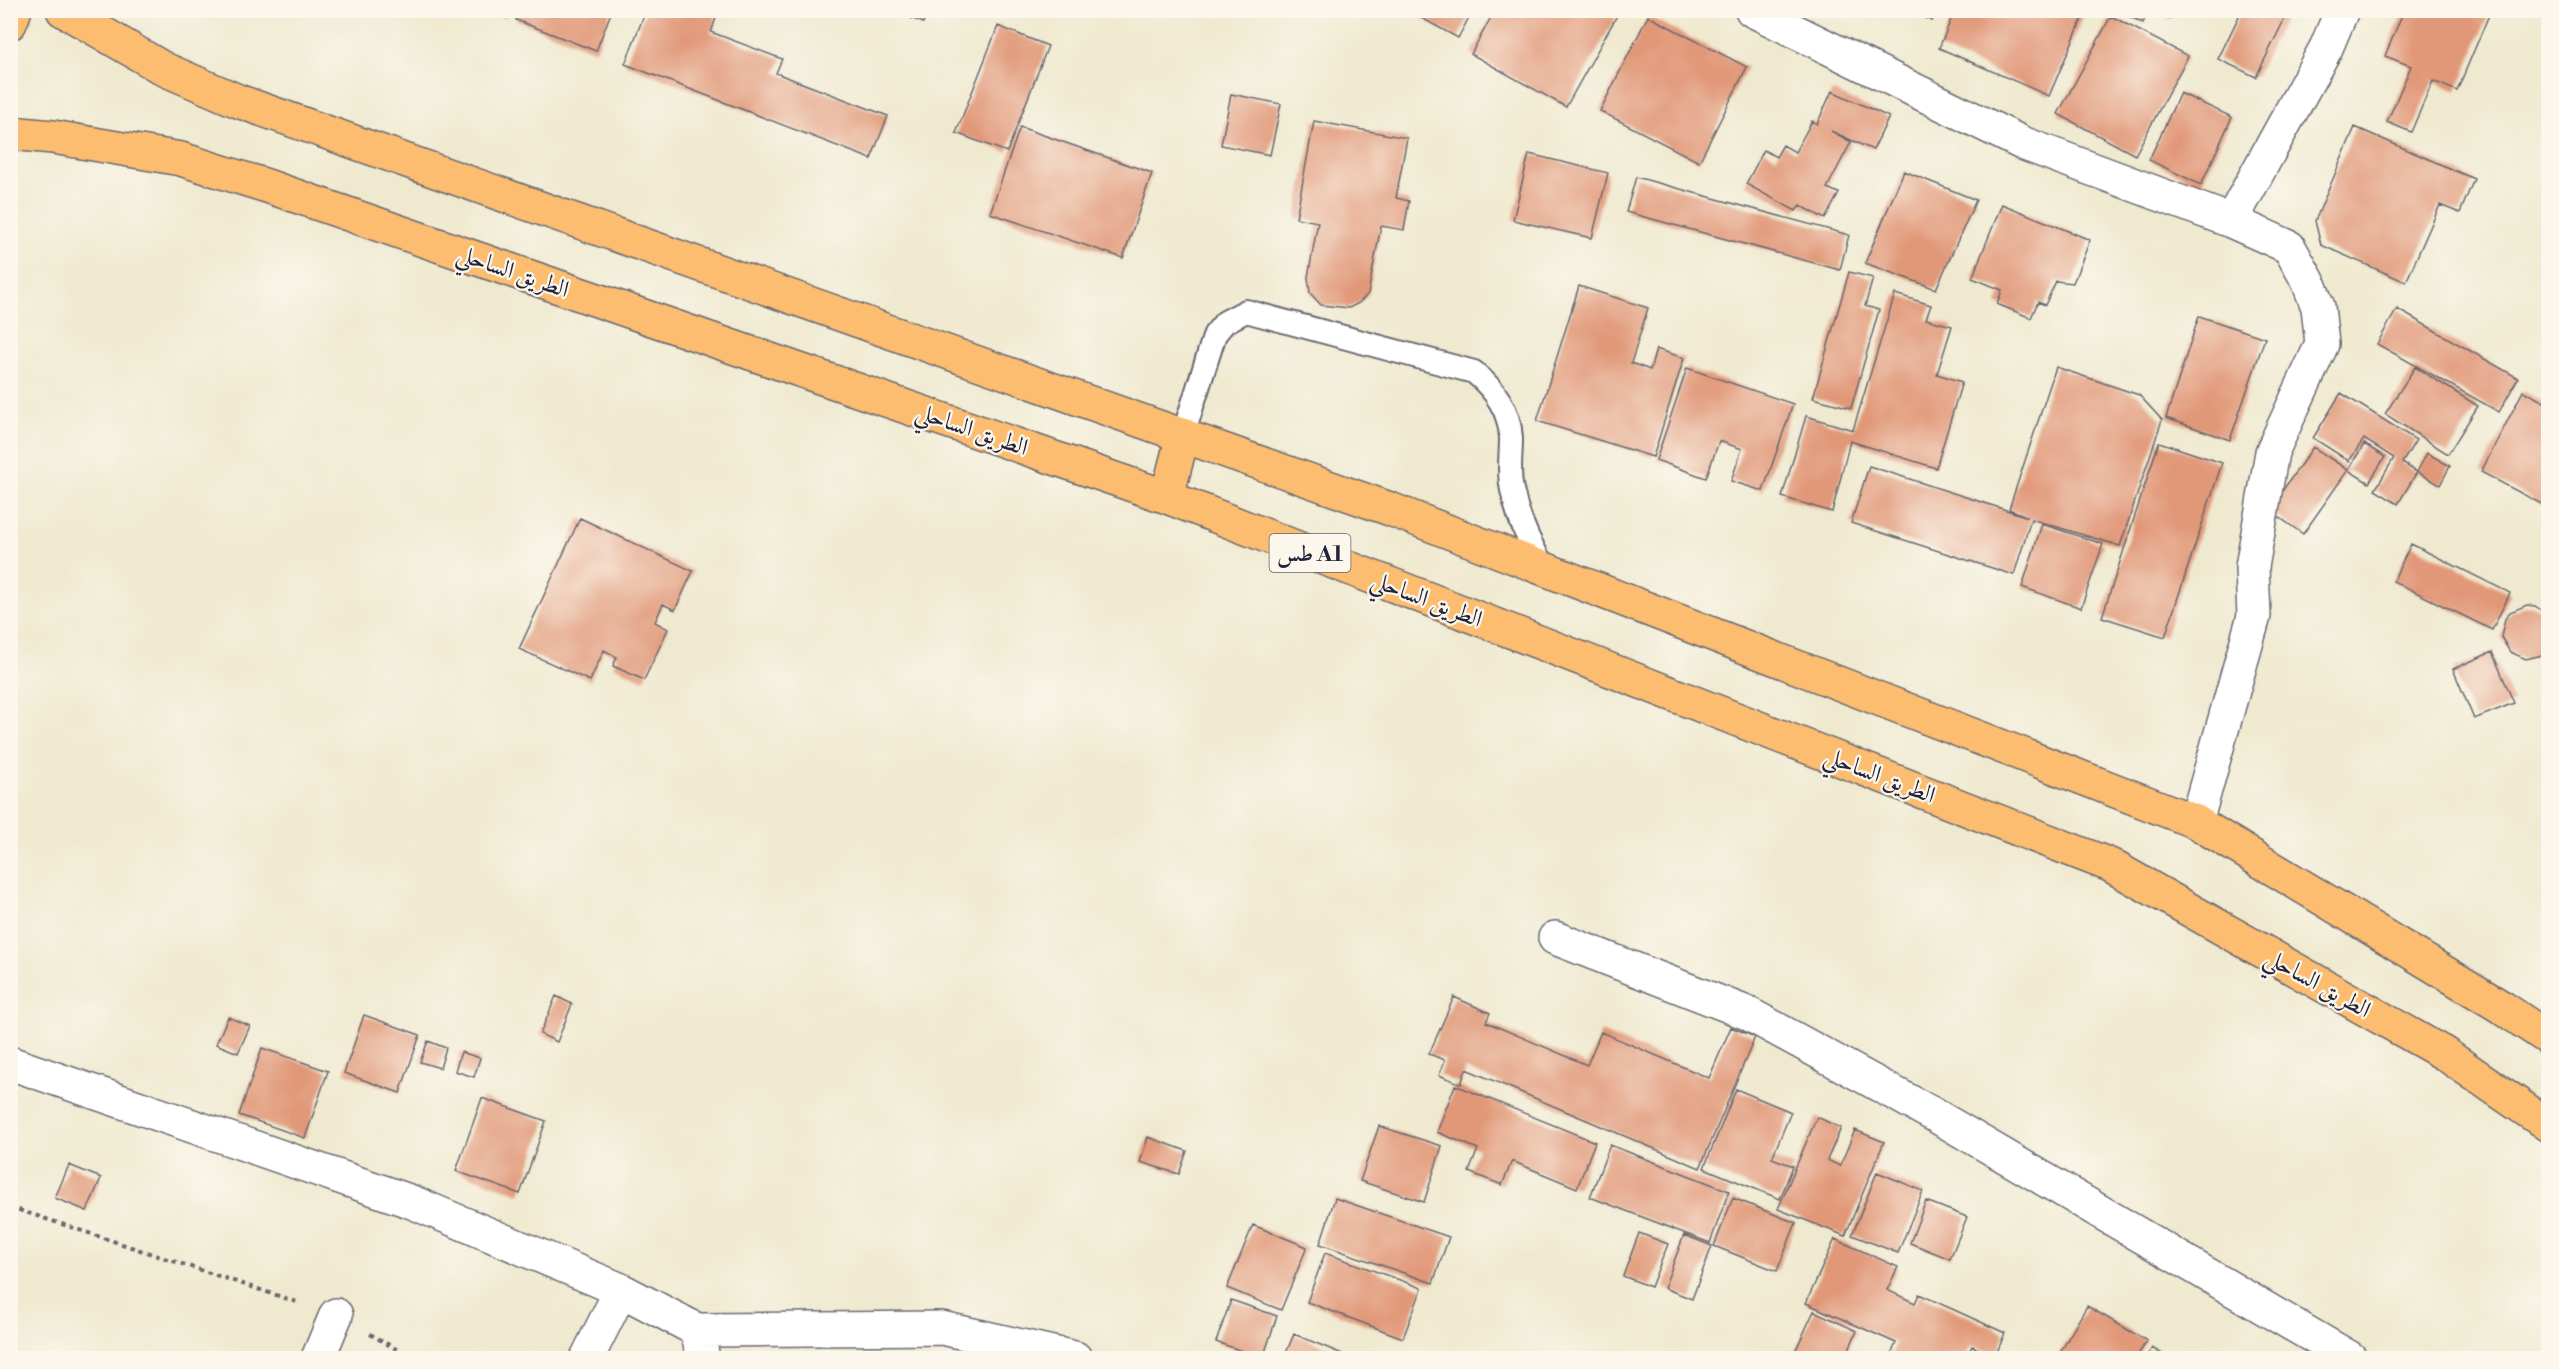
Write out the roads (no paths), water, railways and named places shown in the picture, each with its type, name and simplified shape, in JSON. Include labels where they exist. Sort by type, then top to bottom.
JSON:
[{"type":"main road","points":[[10,23],[15,10]]},
{"type":"main road","points":[[63,10],[164,69],[238,101],[1390,509],[2196,822],[2503,1008],[2548,1038]]},
{"type":"main road","name":"الطريق الساحلي","points":[[10,133],[53,137],[192,162],[1167,497],[2110,865],[2445,1054],[2548,1125]]},
{"type":"main road","points":[[1167,497],[1183,435]]},
{"type":"street","points":[[2231,221],[2326,48],[2342,10]]},
{"type":"street","points":[[1763,13],[2022,143],[2231,221],[2289,247],[2308,280],[2318,307],[2322,344],[2272,452],[2252,567],[2253,616],[2196,822]]},
{"type":"street","points":[[1555,938],[1747,1013],[1938,1117],[2350,1359]]},
{"type":"street","points":[[10,1064],[412,1202],[621,1290],[700,1344],[942,1328],[1075,1359]]},
{"type":"street","points":[[587,1359],[621,1290]]},
{"type":"street","points":[[318,1359],[336,1315]]},
{"type":"lane","points":[[1183,435],[1215,334],[1225,322],[1246,311],[1474,372],[1490,385],[1501,402],[1508,420],[1511,488],[1529,542],[1546,571]]}]
